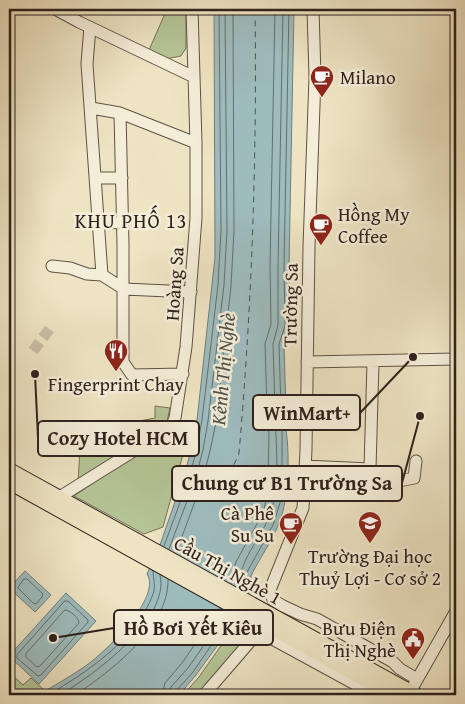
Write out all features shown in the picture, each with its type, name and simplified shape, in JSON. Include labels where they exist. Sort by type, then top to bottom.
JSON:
[{"type":"main road","points":[[9,470],[58,498],[80,516]]},
{"type":"main road","points":[[9,482],[80,516]]},
{"type":"main road","name":"Cầu Thị Nghè 1","points":[[80,516],[355,668]]},
{"type":"main road","points":[[355,668],[412,694]]},
{"type":"main road","points":[[355,668],[393,695]]},
{"type":"street","points":[[55,9],[194,77]]},
{"type":"street","name":"Hoàng Sa","points":[[58,498],[168,429],[175,418],[183,374],[196,218],[192,9]]},
{"type":"street","name":"Trường Sa","points":[[314,9],[303,508],[271,585],[271,594],[277,603],[300,614],[313,624],[391,668],[400,669],[417,679]]},
{"type":"street","points":[[90,27],[87,64],[102,275]]},
{"type":"street","points":[[91,108],[120,113],[196,143]]},
{"type":"street","points":[[120,113],[124,289],[123,362],[132,375],[183,374]]},
{"type":"street","points":[[96,178],[122,178]]},
{"type":"street","points":[[98,222],[123,222]]},
{"type":"street","points":[[52,266],[70,268],[87,274],[102,275],[124,289],[191,292]]},
{"type":"street","points":[[307,362],[456,359]]},
{"type":"street","points":[[370,469],[373,362]]},
{"type":"street","points":[[305,466],[370,469],[379,478],[399,481],[414,478],[416,461]]},
{"type":"street","points":[[412,694],[417,679],[456,611]]},
{"type":"street","points":[[204,695],[254,637],[265,635],[375,695]]},
{"type":"green space","points":[[167,9],[186,9],[186,48],[181,56],[165,59],[149,50]]},
{"type":"green space","points":[[155,406],[170,408],[166,426],[78,482],[81,432],[155,418]]},
{"type":"green space","points":[[177,427],[190,429],[163,527],[144,534],[74,496]]},
{"type":"green space","points":[[239,620],[254,629],[244,645],[200,695],[183,695],[199,677]]},
{"type":"green space","points":[[9,672],[23,685],[31,678],[45,691],[38,695],[9,695]]},
{"type":"water","name":"Kênh Thị Nghè","points":[[214,9],[294,9],[289,266],[290,327],[284,344],[286,412],[283,417],[286,427],[288,468],[284,508],[276,531],[251,576],[250,591],[236,620],[179,695],[38,695],[87,665],[118,637],[139,610],[146,597],[149,584],[147,574],[161,542],[192,447],[197,420],[215,257]]},
{"type":"water","points":[[25,571],[51,595],[35,612],[9,588]]},
{"type":"water","points":[[66,593],[96,621],[39,684],[9,656]]},
{"type":"ferry route","points":[[195,479],[210,480],[223,475],[233,466],[239,453],[253,231],[255,9]]},
{"type":"tunnel","points":[[33,351],[51,327]]},
{"type":"place","name":"Milano","points":[[322,98]]},
{"type":"place","name":"Hồng My Coffee","points":[[321,246]]},
{"type":"place","name":"WinMart+","points":[[413,357]]},
{"type":"place","name":"Fingerprint Chay","points":[[116,372]]},
{"type":"place","name":"Cozy Hotel HCM","points":[[35,374]]},
{"type":"place","name":"Chung cư B1 Trường Sa","points":[[420,416]]},
{"type":"place","name":"Trường Đại học Thuỷ Lợi - Cơ sở 2","points":[[370,544]]},
{"type":"place","name":"Cà Phê Su Su","points":[[291,545]]},
{"type":"place","name":"Hồ Bơi Yết Kiêu","points":[[53,638]]},
{"type":"place","name":"Bưu Điện Thị Nghè","points":[[413,660]]},
{"type":"district","name":"KHU PHỐ 13","points":[[131,221]]}]
